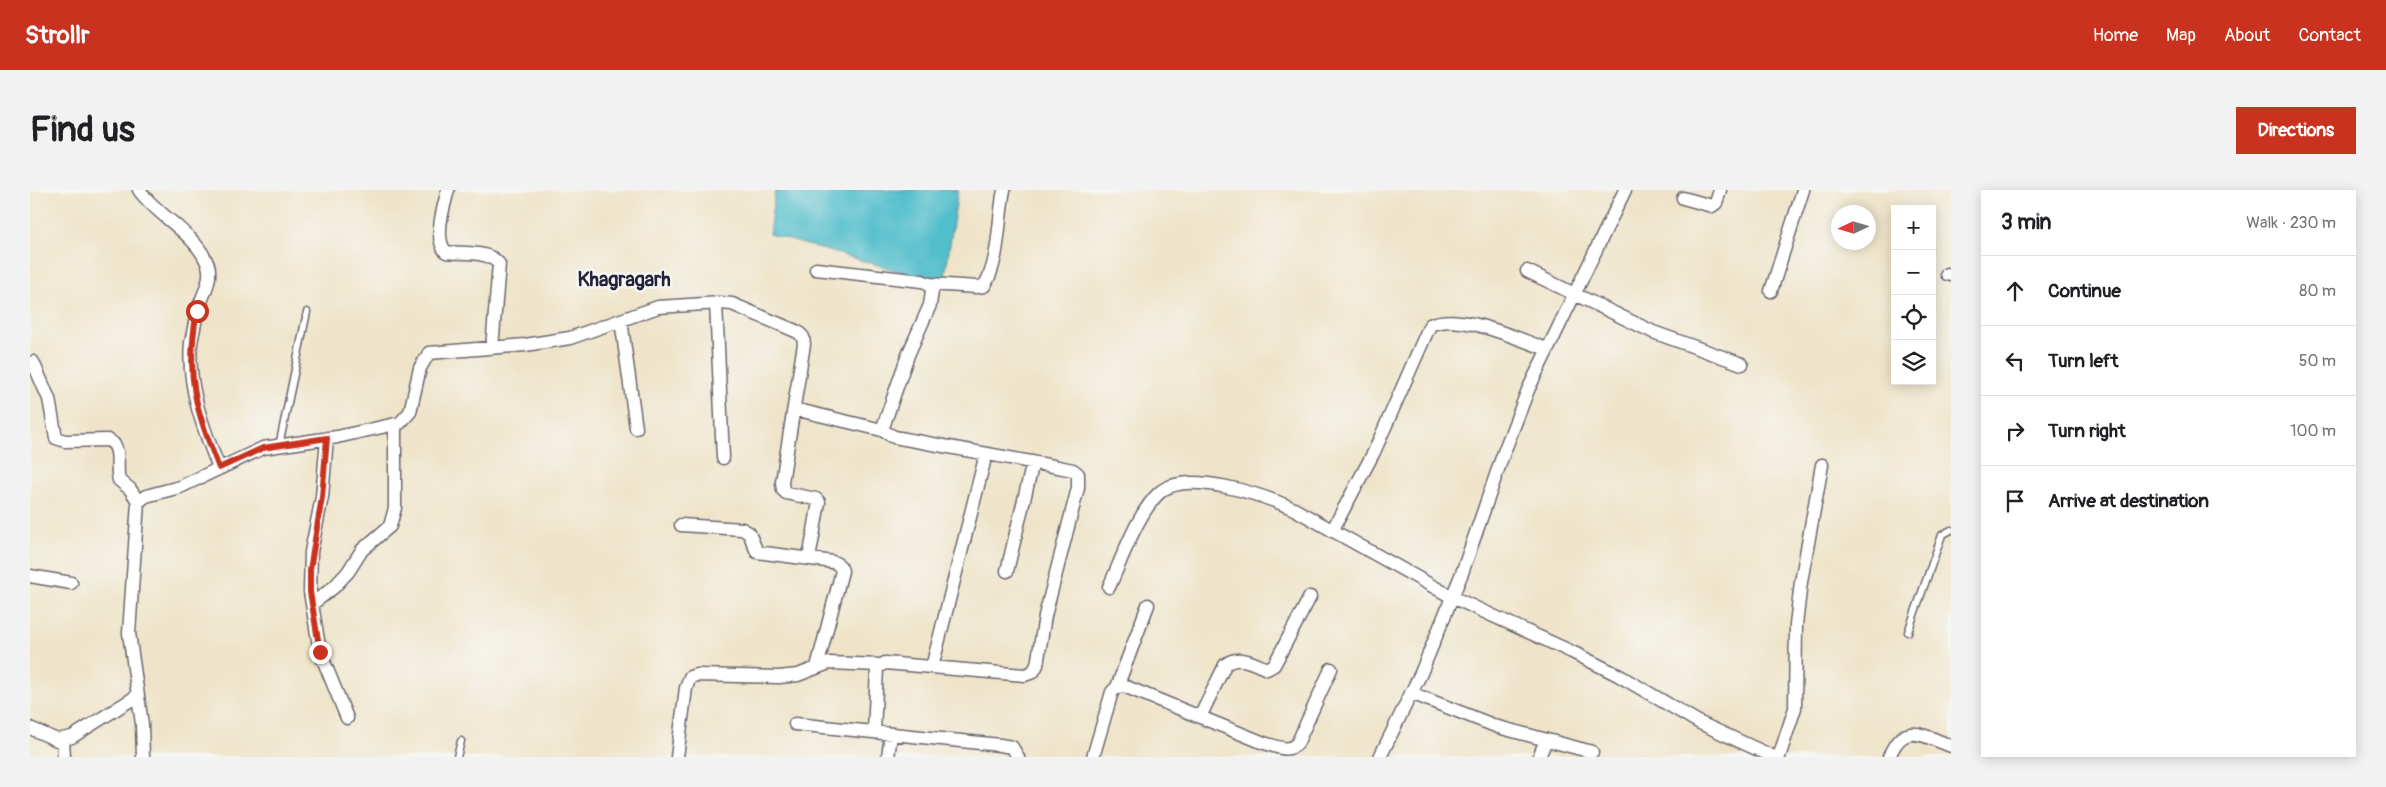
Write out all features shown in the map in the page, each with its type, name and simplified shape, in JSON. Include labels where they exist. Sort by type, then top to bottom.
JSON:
[{"type":"street","points":[[139,190],[182,231],[202,254],[208,265],[210,274],[197,311],[192,342],[192,386],[219,468]]},
{"type":"street","points":[[448,190],[441,234],[442,248],[446,252],[495,258],[499,264],[492,348]]},
{"type":"street","points":[[816,269],[922,281],[930,284],[984,286],[994,261],[1004,190]]},
{"type":"street","points":[[1380,757],[1411,693],[1452,597],[1504,452],[1547,349],[1626,190]]},
{"type":"street","points":[[1683,198],[1712,206],[1716,203],[1720,190]]},
{"type":"street","points":[[1771,291],[1803,190]]},
{"type":"street","points":[[1527,271],[1653,332],[1742,364]]},
{"type":"street","points":[[882,430],[908,355],[930,305],[932,291],[930,284]]},
{"type":"street","points":[[716,303],[723,458]]},
{"type":"street","points":[[143,757],[142,724],[129,633],[138,501],[146,496],[180,487],[263,448],[395,425],[406,418],[410,412],[420,368],[428,353],[492,348],[570,338],[658,307],[716,303],[732,304],[798,332],[803,337],[804,344],[782,482],[783,490],[786,494],[816,499],[818,502],[809,558]]},
{"type":"street","points":[[621,320],[636,428]]},
{"type":"street","points":[[1332,532],[1374,452],[1430,324],[1447,320],[1470,324],[1547,349]]},
{"type":"street","points":[[33,362],[49,399],[56,438],[65,441],[108,440],[113,442],[117,450],[119,480],[130,489],[138,501]]},
{"type":"street","points":[[678,757],[686,688],[690,677],[697,675],[779,678],[798,675],[829,662],[844,662],[880,665],[885,663],[1025,675],[1033,672],[1037,665],[1045,616],[1078,488],[1078,474],[1073,470],[1034,462],[894,437],[882,430],[794,409]]},
{"type":"street","points":[[312,604],[334,587],[348,572],[362,550],[390,526],[396,508],[395,425]]},
{"type":"street","points":[[327,438],[322,497],[311,552],[312,604],[320,652],[347,718]]},
{"type":"street","points":[[932,667],[986,454]]},
{"type":"street","points":[[1007,571],[1034,462]]},
{"type":"street","points":[[1779,757],[1795,708],[1796,625],[1801,582],[1822,466]]},
{"type":"street","points":[[1109,587],[1150,504],[1167,488],[1212,484],[1252,493],[1270,498],[1294,509],[1332,532],[1452,597],[1595,663],[1700,723],[1774,757]]},
{"type":"street","points":[[681,524],[742,529],[749,533],[757,552],[836,562],[842,571],[817,667]]},
{"type":"street","points":[[30,576],[71,583]]},
{"type":"street","points":[[1200,717],[1225,665],[1229,662],[1245,660],[1267,669],[1274,666],[1310,597]]},
{"type":"street","points":[[1093,757],[1112,692],[1117,687],[1148,605]]},
{"type":"street","points":[[874,732],[877,668],[880,665]]},
{"type":"street","points":[[1117,687],[1134,688],[1200,717],[1286,750],[1292,749],[1297,744],[1331,669]]},
{"type":"street","points":[[1411,693],[1471,718],[1592,752]]},
{"type":"street","points":[[30,728],[57,740],[63,740],[90,727],[137,696]]},
{"type":"street","points":[[795,724],[1000,744],[1012,748],[1018,757]]},
{"type":"street","points":[[888,757],[891,734]]},
{"type":"street","points":[[1889,757],[1897,740],[1905,734],[1914,734],[1951,746]]},
{"type":"street","points":[[63,740],[64,757]]},
{"type":"street","points":[[1539,757],[1546,740]]},
{"type":"lane","points":[[279,446],[307,312]]},
{"type":"lane","points":[[1908,632],[1942,535],[1951,530]]},
{"type":"lane","points":[[458,757],[461,741]]},
{"type":"water","points":[[775,190],[958,190],[944,284],[769,234]]},
{"type":"district","name":"Khagragarh","points":[[624,279]]},
{"type":"route","points":[[197,311],[192,342],[192,386],[207,438],[219,468],[263,448],[327,438],[322,497],[311,552],[310,570],[310,592],[320,652]]}]
